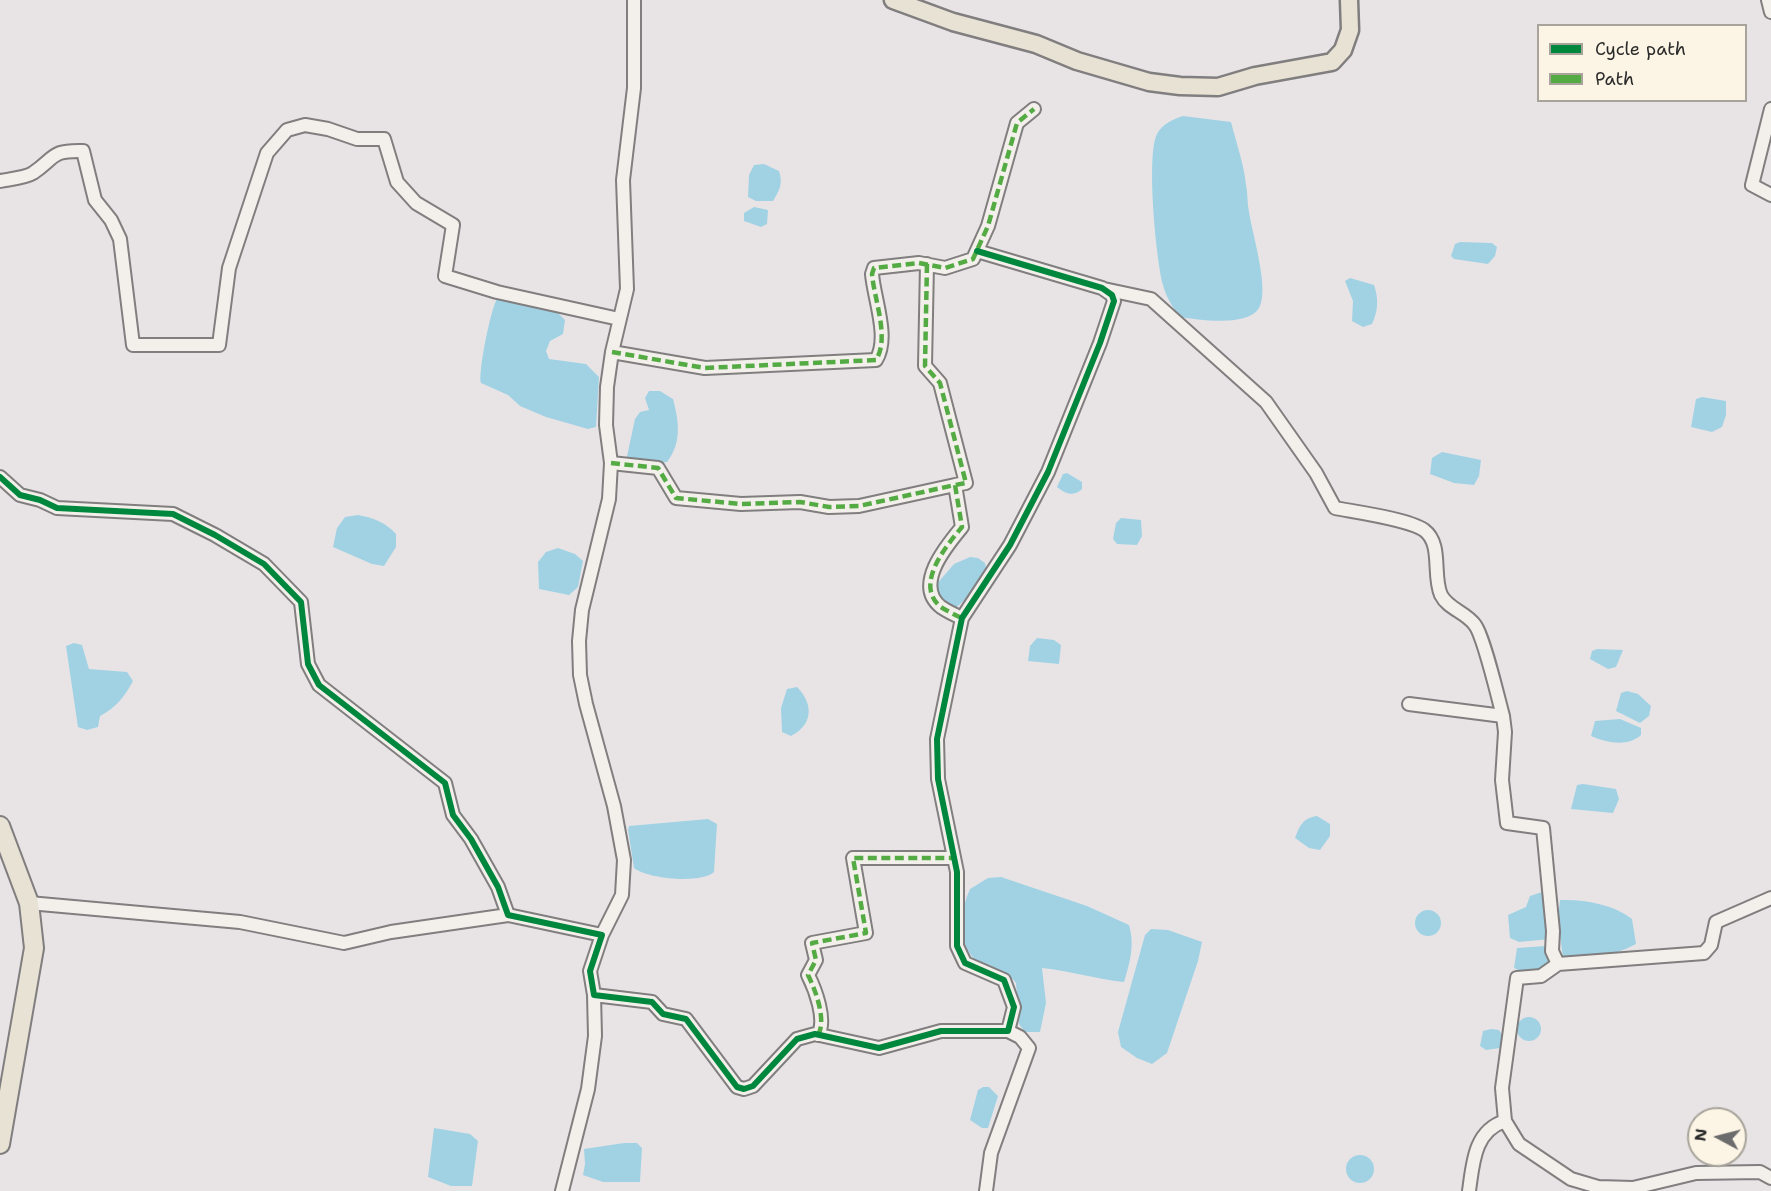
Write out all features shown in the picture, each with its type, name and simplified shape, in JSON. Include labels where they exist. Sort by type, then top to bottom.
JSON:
[{"type":"highway","points":[[0,826],[29,903],[34,948],[0,1144]]},
{"type":"main road","points":[[893,0],[953,22],[1036,44],[1077,61],[1149,82],[1218,87],[1255,76],[1332,62],[1343,50],[1350,30],[1349,0]]},
{"type":"street","points":[[562,1191],[588,1089],[595,1036],[594,994],[590,971],[602,935],[622,896],[624,860],[614,806],[580,675],[579,641],[582,610],[609,499],[611,463],[606,425],[612,352],[627,289],[623,180],[634,88],[634,0]]},
{"type":"street","points":[[1768,0],[1771,12]]},
{"type":"street","points":[[612,352],[705,368],[876,360],[881,352],[879,318],[872,274],[874,268],[927,264],[945,268],[973,259],[988,226],[1017,123],[1034,109]]},
{"type":"street","points":[[1771,109],[1752,185],[1771,195]]},
{"type":"street","points":[[0,182],[31,174],[48,158],[63,150],[83,151],[95,200],[111,220],[120,239],[133,345],[219,345],[229,268],[267,153],[287,130],[305,125],[328,129],[357,139],[384,139],[397,182],[416,202],[453,225],[446,276],[497,292],[619,319]]},
{"type":"street","points":[[977,250],[1102,288],[1151,299],[1266,402],[1316,473],[1335,508],[1408,524],[1422,528],[1430,535],[1440,593],[1448,604],[1475,625],[1503,716],[1505,732],[1502,780],[1507,823],[1543,828],[1553,930],[1552,951],[1558,964]]},
{"type":"street","points":[[611,463],[658,468],[676,498],[741,504],[800,502],[829,507],[859,506],[966,483],[940,383],[925,366],[927,264]]},
{"type":"street","points":[[1008,1031],[1014,1007],[1004,980],[965,963],[957,946],[957,872],[938,779],[937,739],[962,618],[1010,545],[1048,472],[1100,343],[1113,301],[1112,295],[1102,288]]},
{"type":"street","points":[[0,477],[20,495],[40,500],[57,508],[173,514],[215,535],[264,564],[302,602],[308,664],[319,685],[445,783],[453,815],[471,839],[498,887],[508,915]]},
{"type":"street","points":[[955,485],[962,527],[939,556],[930,584],[934,599],[940,606],[962,618]]},
{"type":"street","points":[[1409,704],[1503,716]]},
{"type":"street","points":[[818,1035],[820,1017],[808,975],[816,960],[812,943],[866,933],[853,858],[954,858]]},
{"type":"street","points":[[1771,898],[1716,922],[1711,945],[1704,953],[1558,964],[1541,976],[1517,978],[1502,1088],[1505,1121],[1519,1144],[1571,1179],[1598,1187],[1633,1188],[1696,1173],[1760,1172],[1771,1178]]},
{"type":"street","points":[[29,903],[240,922],[344,944],[391,932],[508,915],[602,935]]},
{"type":"street","points":[[594,994],[652,1002],[663,1014],[686,1018],[737,1087],[744,1089],[753,1086],[797,1039],[818,1035],[879,1048],[917,1035],[940,1031],[1008,1031],[1020,1037],[1029,1048],[991,1153],[986,1191]]},
{"type":"street","points":[[1469,1191],[1474,1159],[1483,1134],[1493,1125],[1505,1121]]},
{"type":"water","points":[[1183,116],[1231,122],[1244,169],[1248,209],[1262,288],[1259,308],[1245,318],[1223,321],[1180,317],[1164,289],[1153,208],[1152,163],[1157,134],[1172,120]]},
{"type":"water","points":[[764,164],[779,171],[781,179],[773,201],[756,201],[748,197],[749,175],[754,165]]},
{"type":"water","points":[[754,207],[768,210],[767,224],[761,227],[744,221],[744,213]]},
{"type":"water","points":[[1460,242],[1492,243],[1497,247],[1495,256],[1488,264],[1454,259],[1451,256],[1455,244]]},
{"type":"water","points":[[1350,278],[1374,285],[1377,305],[1372,324],[1363,327],[1352,321],[1353,301],[1345,281]]},
{"type":"water","points":[[497,299],[557,312],[565,320],[563,334],[550,341],[546,351],[549,359],[586,364],[599,377],[596,427],[588,429],[546,417],[520,406],[508,395],[481,383],[481,366]]},
{"type":"water","points":[[649,391],[660,391],[673,399],[678,424],[675,447],[667,462],[648,464],[626,461],[635,419],[640,412],[649,410],[645,398]]},
{"type":"water","points":[[1702,397],[1726,401],[1726,415],[1722,427],[1712,432],[1691,427],[1696,399]]},
{"type":"water","points":[[1442,452],[1481,460],[1479,476],[1474,485],[1454,483],[1430,474],[1432,458]]},
{"type":"water","points":[[1067,473],[1082,482],[1082,489],[1076,493],[1070,494],[1057,487],[1063,474]]},
{"type":"water","points":[[358,515],[379,521],[396,534],[396,547],[384,566],[372,564],[333,547],[337,528],[345,517]]},
{"type":"water","points":[[1121,518],[1141,520],[1142,536],[1137,545],[1117,544],[1113,539],[1116,523]]},
{"type":"water","points":[[558,548],[575,554],[583,561],[578,587],[569,595],[539,589],[538,562],[546,552]]},
{"type":"water","points":[[970,557],[978,558],[985,563],[986,568],[972,593],[957,607],[948,605],[940,598],[935,586],[954,564]]},
{"type":"water","points":[[1037,638],[1054,640],[1061,645],[1059,664],[1028,661],[1030,646]]},
{"type":"water","points":[[74,643],[82,645],[89,669],[127,672],[133,681],[120,701],[100,716],[98,727],[87,730],[78,727],[66,646]]},
{"type":"water","points":[[1597,649],[1623,650],[1616,667],[1608,669],[1590,659],[1592,651]]},
{"type":"water","points":[[797,687],[806,700],[809,714],[804,726],[791,736],[782,732],[781,708],[787,689]]},
{"type":"water","points":[[1627,691],[1638,694],[1651,706],[1649,716],[1640,723],[1616,711],[1621,693]]},
{"type":"water","points":[[1620,719],[1641,728],[1641,735],[1630,741],[1617,743],[1591,736],[1595,721]]},
{"type":"water","points":[[1577,785],[1616,789],[1619,799],[1613,813],[1571,809]]},
{"type":"water","points":[[1317,816],[1330,824],[1330,836],[1320,850],[1309,848],[1295,838],[1308,818]]},
{"type":"water","points":[[708,819],[717,824],[714,872],[698,878],[674,879],[651,875],[634,868],[629,826]]},
{"type":"water","points":[[1001,877],[1087,906],[1129,925],[1132,947],[1124,982],[1042,968],[1046,1003],[1040,1032],[1025,1032],[1019,1024],[1016,983],[1005,974],[974,959],[968,951],[962,931],[964,909],[970,889],[988,878]]},
{"type":"water","points":[[1542,892],[1547,896],[1550,939],[1519,942],[1510,938],[1508,915],[1526,907],[1530,896]]},
{"type":"water","points":[[1560,900],[1579,900],[1598,904],[1624,914],[1632,919],[1636,944],[1609,954],[1563,958],[1558,919]]},
{"type":"water","points":[[1428,910],[1437,914],[1441,923],[1437,932],[1428,936],[1419,932],[1415,923],[1419,914]]},
{"type":"water","points":[[1151,929],[1168,930],[1202,942],[1198,961],[1167,1053],[1152,1064],[1137,1058],[1121,1047],[1118,1032],[1145,935]]},
{"type":"water","points":[[1545,946],[1550,957],[1548,967],[1531,972],[1514,968],[1517,948]]},
{"type":"water","points":[[1529,1017],[1538,1020],[1541,1029],[1538,1038],[1529,1041],[1520,1038],[1517,1029],[1520,1020]]},
{"type":"water","points":[[1499,1030],[1504,1038],[1500,1048],[1486,1050],[1480,1046],[1483,1031]]},
{"type":"water","points":[[989,1087],[998,1096],[988,1128],[982,1128],[970,1120],[978,1090]]},
{"type":"water","points":[[434,1128],[470,1134],[478,1141],[472,1186],[451,1186],[428,1177]]},
{"type":"water","points":[[637,1143],[642,1148],[640,1182],[603,1182],[583,1175],[584,1149]]},
{"type":"water","points":[[1360,1155],[1370,1159],[1374,1169],[1370,1179],[1360,1183],[1350,1179],[1346,1169],[1350,1159]]},
{"type":"marked path","points":[[612,352],[705,368],[876,360],[882,341],[873,284],[874,268],[919,263],[945,268],[973,259],[988,226],[1017,123],[1034,109]]},
{"type":"marked path","points":[[927,264],[925,366],[940,383],[966,483],[955,485]]},
{"type":"marked path","points":[[611,463],[658,468],[676,498],[741,504],[800,502],[829,507],[859,506],[955,485],[962,527],[935,565],[930,588],[933,598],[941,607],[962,618]]},
{"type":"marked path","points":[[818,1035],[821,1013],[808,975],[816,960],[812,943],[866,933],[853,858],[954,858]]},
{"type":"cycle path","points":[[0,477],[20,495],[40,500],[57,508],[173,514],[215,535],[264,564],[301,602],[308,664],[319,685],[445,783],[453,815],[471,839],[498,887],[508,915],[602,935],[590,971],[594,995],[652,1002],[663,1014],[686,1019],[737,1087],[744,1089],[753,1086],[797,1039],[815,1034],[879,1048],[941,1031],[1008,1031],[1014,1007],[1004,980],[965,963],[957,946],[957,872],[938,779],[937,739],[962,618],[1010,545],[1048,472],[1100,343],[1114,301],[1112,295],[1102,288],[977,251]]}]
